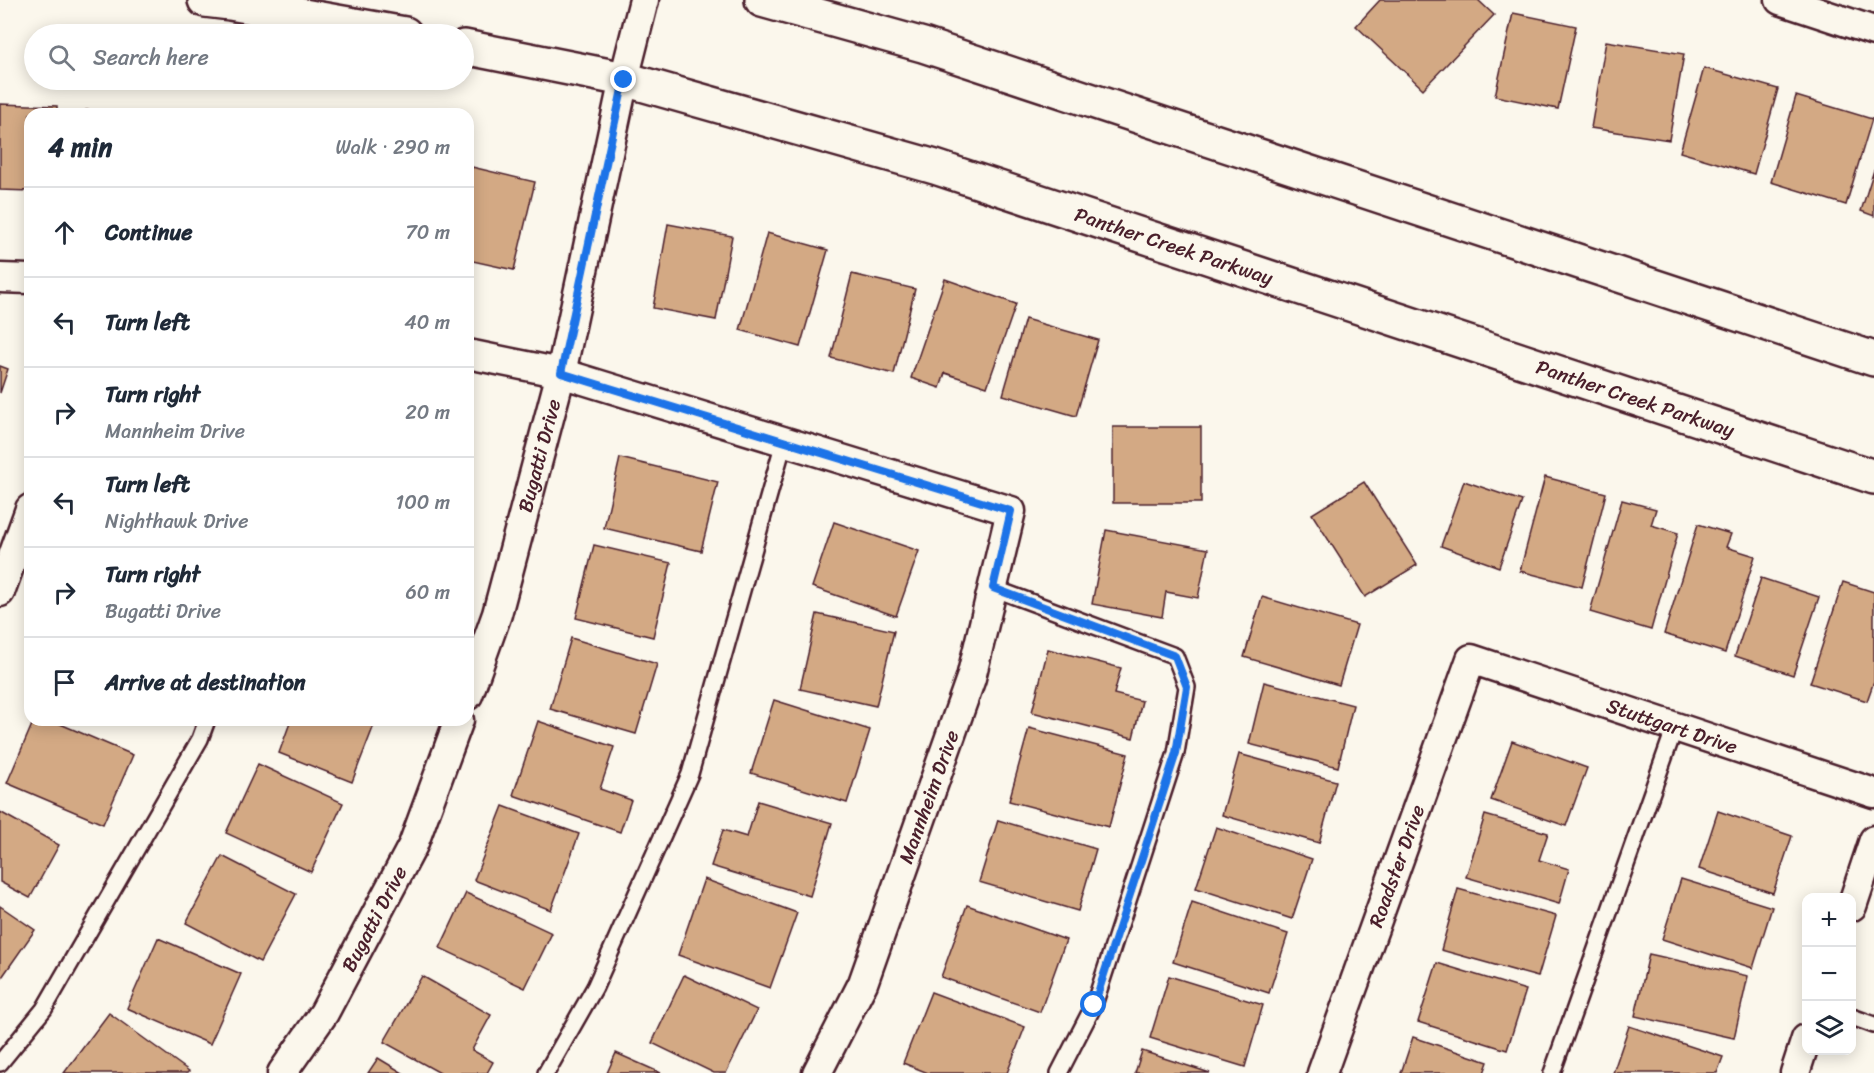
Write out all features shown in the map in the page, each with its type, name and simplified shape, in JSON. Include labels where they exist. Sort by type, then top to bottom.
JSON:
[{"type":"main road","points":[[204,0],[349,24]]},
{"type":"main road","points":[[762,0],[923,45],[1874,359]]},
{"type":"main road","name":"Panther Creek Parkway","points":[[474,49],[624,80],[934,166],[1874,477]]},
{"type":"street","name":"Bugatti Drive","points":[[474,678],[497,614],[561,373],[624,80],[644,0]]},
{"type":"street","points":[[1780,0],[1874,31]]},
{"type":"street","points":[[0,278],[24,279]]},
{"type":"street","points":[[474,355],[561,373],[784,442]]},
{"type":"street","name":"Mannheim Drive","points":[[784,442],[1011,511],[971,678],[863,983],[817,1073]]},
{"type":"street","points":[[0,592],[24,526]]},
{"type":"street","name":"Stuttgart Drive","points":[[1471,659],[1874,793]]},
{"type":"street","name":"Roadster Drive","points":[[1322,1073],[1471,659]]},
{"type":"street","name":"Bugatti Drive","points":[[282,1073],[324,1012],[413,845],[457,726]]},
{"type":"street","points":[[1856,893],[1874,840]]},
{"type":"street","points":[[1795,1073],[1802,1052]]},
{"type":"lane","points":[[546,1073],[596,987],[690,774],[784,442]]},
{"type":"lane","points":[[993,588],[1175,656],[1187,687],[1176,753],[1094,1005],[1059,1073]]},
{"type":"lane","points":[[0,1063],[44,1009],[200,739],[205,726]]},
{"type":"lane","points":[[1552,1073],[1675,727]]},
{"type":"lane","points":[[1856,1019],[1874,1025]]},
{"type":"building","points":[[1380,0],[1478,0],[1494,15],[1423,89],[1356,26]]},
{"type":"building","points":[[1513,13],[1576,26],[1558,109],[1495,96]]},
{"type":"building","points":[[1606,41],[1684,54],[1669,140],[1591,128]]},
{"type":"building","points":[[1704,68],[1778,89],[1754,174],[1680,152]]},
{"type":"building","points":[[1796,96],[1872,119],[1846,205],[1771,182]]},
{"type":"building","points":[[0,104],[57,106],[57,108],[24,108],[24,191],[0,190]]},
{"type":"building","points":[[474,167],[535,182],[514,270],[474,261]]},
{"type":"building","points":[[1874,170],[1874,216],[1861,211]]},
{"type":"building","points":[[668,224],[732,236],[716,320],[653,308]]},
{"type":"building","points":[[767,233],[828,250],[800,347],[740,330]]},
{"type":"building","points":[[852,274],[915,289],[894,374],[831,358]]},
{"type":"building","points":[[945,279],[1016,304],[987,387],[945,373],[940,388],[911,378]]},
{"type":"building","points":[[1025,319],[1098,340],[1076,416],[1003,395]]},
{"type":"building","points":[[0,366],[8,369],[0,393]]},
{"type":"building","points":[[1113,427],[1201,427],[1201,503],[1113,503]]},
{"type":"building","points":[[620,458],[718,482],[701,551],[604,528]]},
{"type":"building","points":[[1545,477],[1606,493],[1582,587],[1520,571]]},
{"type":"building","points":[[1464,481],[1522,501],[1499,567],[1441,546]]},
{"type":"building","points":[[1364,482],[1417,565],[1365,597],[1312,514]]},
{"type":"building","points":[[1622,500],[1656,509],[1651,525],[1678,533],[1651,630],[1590,612]]},
{"type":"building","points":[[834,522],[919,551],[896,616],[812,587]]},
{"type":"building","points":[[1698,524],[1731,534],[1726,547],[1755,556],[1725,653],[1664,634]]},
{"type":"building","points":[[1106,530],[1208,549],[1198,598],[1166,592],[1162,617],[1092,604]]},
{"type":"building","points":[[594,545],[671,563],[653,637],[576,618]]},
{"type":"building","points":[[1761,578],[1819,597],[1793,675],[1735,656]]},
{"type":"building","points":[[1843,582],[1874,592],[1874,681],[1867,701],[1810,683]]},
{"type":"building","points":[[1262,597],[1357,625],[1339,685],[1244,657]]},
{"type":"building","points":[[817,614],[894,631],[876,706],[800,689]]},
{"type":"building","points":[[571,638],[657,664],[636,734],[550,709]]},
{"type":"building","points":[[1048,649],[1121,668],[1114,694],[1142,701],[1133,738],[1032,712]]},
{"type":"building","points":[[1264,682],[1353,705],[1338,767],[1249,744]]},
{"type":"building","points":[[774,700],[870,730],[847,803],[751,773]]},
{"type":"building","points":[[538,721],[614,747],[600,789],[631,800],[620,832],[513,795]]},
{"type":"building","points":[[31,726],[65,726],[133,755],[103,824],[7,783]]},
{"type":"building","points":[[289,726],[374,726],[352,782],[279,753]]},
{"type":"building","points":[[1029,728],[1128,754],[1109,827],[1009,801]]},
{"type":"building","points":[[1512,741],[1587,768],[1566,826],[1491,800]]},
{"type":"building","points":[[1239,754],[1336,781],[1319,843],[1222,815]]},
{"type":"building","points":[[258,764],[343,803],[311,872],[226,833]]},
{"type":"building","points":[[758,801],[832,823],[810,896],[711,866],[723,830],[747,837]]},
{"type":"building","points":[[503,806],[579,834],[551,910],[474,880]]},
{"type":"building","points":[[1718,811],[1792,836],[1773,893],[1699,869]]},
{"type":"building","points":[[0,812],[59,845],[30,898],[0,882]]},
{"type":"building","points":[[1485,815],[1548,833],[1539,860],[1569,869],[1559,904],[1466,877]]},
{"type":"building","points":[[998,820],[1096,849],[1078,911],[979,882]]},
{"type":"building","points":[[1216,827],[1312,859],[1292,919],[1196,888]]},
{"type":"building","points":[[222,856],[296,894],[260,962],[186,923]]},
{"type":"building","points":[[704,879],[797,913],[770,988],[678,955]]},
{"type":"building","points":[[1681,879],[1772,907],[1753,968],[1662,939]]},
{"type":"building","points":[[1458,889],[1556,916],[1538,977],[1441,950]]},
{"type":"building","points":[[466,893],[552,933],[525,988],[440,948]]},
{"type":"building","points":[[1192,902],[1288,934],[1269,993],[1173,962]]},
{"type":"building","points":[[967,905],[1066,940],[1040,1012],[941,977]]},
{"type":"building","points":[[0,906],[35,930],[0,980]]},
{"type":"building","points":[[158,938],[241,974],[210,1044],[127,1008]]},
{"type":"building","points":[[1649,954],[1748,976],[1734,1038],[1635,1016]]},
{"type":"building","points":[[1437,963],[1526,990],[1507,1050],[1418,1022]]},
{"type":"building","points":[[684,975],[757,1010],[726,1073],[714,1073],[652,1043]]},
{"type":"building","points":[[422,976],[491,1015],[472,1050],[493,1062],[487,1073],[440,1073],[384,1042]]},
{"type":"building","points":[[1169,976],[1263,1005],[1245,1067],[1150,1038]]},
{"type":"building","points":[[931,992],[1025,1027],[1007,1073],[928,1073],[903,1063]]},
{"type":"building","points":[[109,1013],[189,1071],[187,1073],[64,1073]]},
{"type":"building","points":[[1629,1026],[1723,1057],[1717,1073],[1613,1073]]},
{"type":"building","points":[[1413,1037],[1488,1062],[1484,1073],[1401,1073]]},
{"type":"building","points":[[1142,1051],[1210,1073],[1135,1073]]},
{"type":"building","points":[[616,1053],[661,1073],[607,1073]]},
{"type":"building","points":[[378,1058],[403,1073],[368,1073]]},
{"type":"route","points":[[624,80],[561,373],[1011,511],[993,588],[1175,656],[1187,687],[1176,753],[1094,1005]]}]
